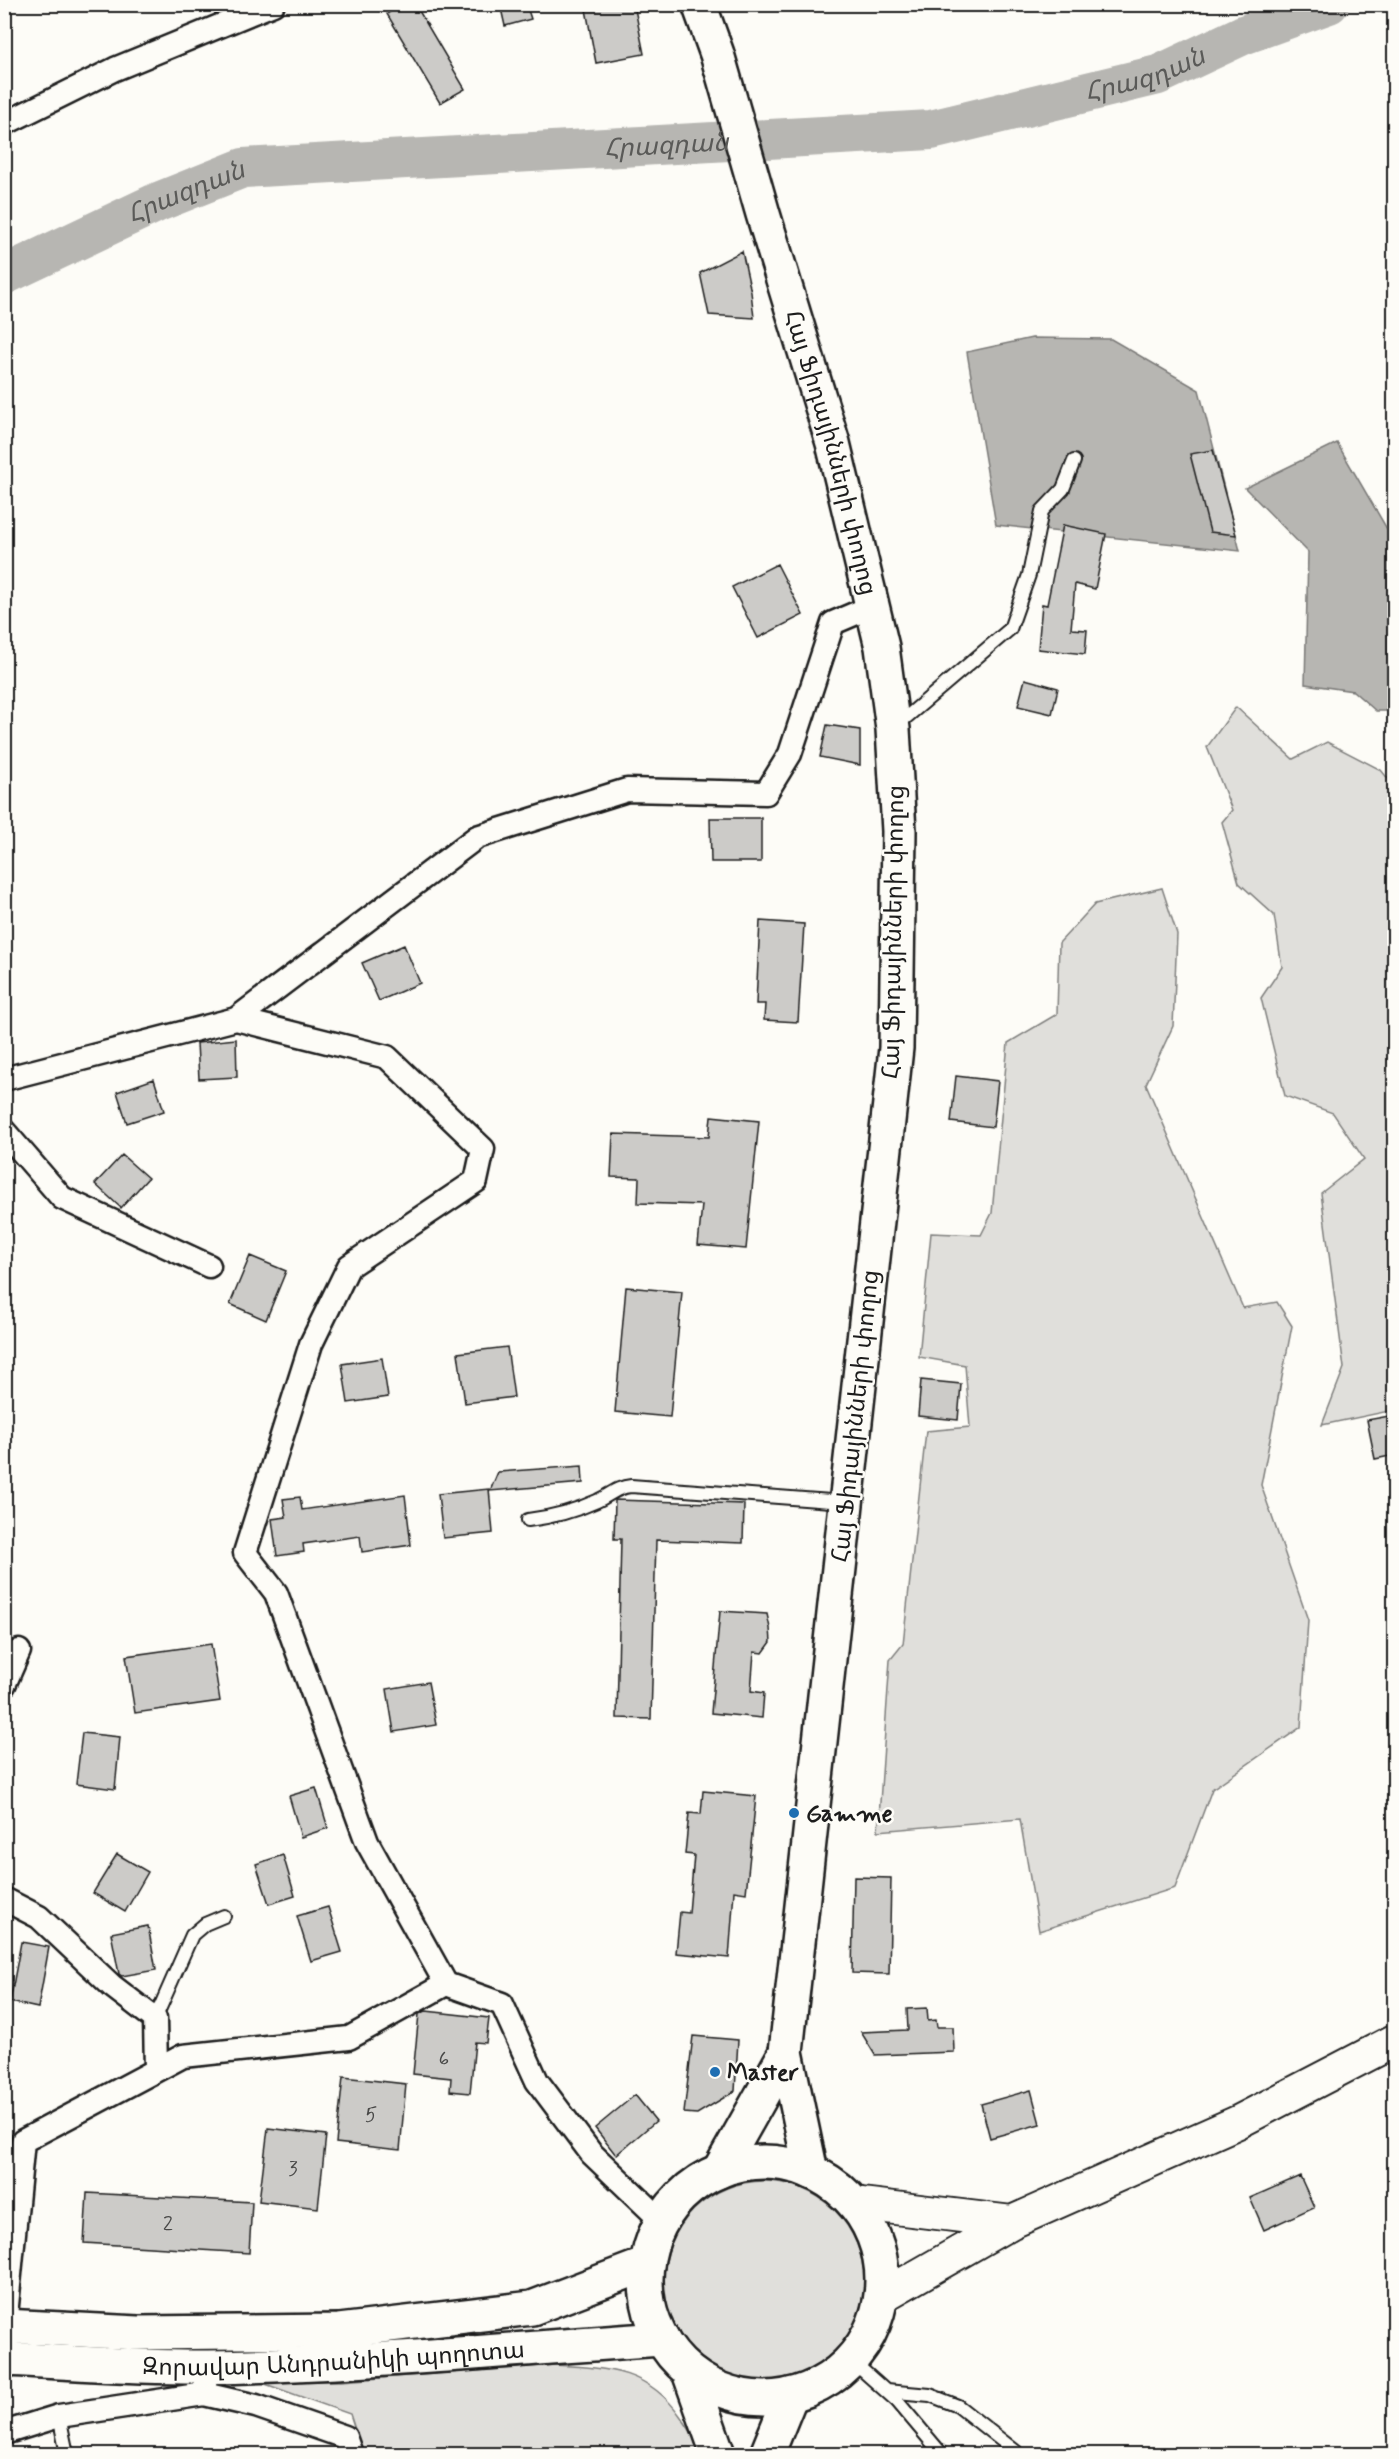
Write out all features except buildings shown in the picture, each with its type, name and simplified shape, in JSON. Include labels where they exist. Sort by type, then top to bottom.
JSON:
[{"type":"main road","name":"Հայ Ֆիդայինների փողոց","points":[[702,7],[833,443],[873,606],[882,647],[893,729],[899,831],[896,1048],[786,2052],[811,2172]]},
{"type":"main road","points":[[881,2297],[1012,2222],[1238,2122],[1395,2041]]},
{"type":"main road","name":"Հայ Ֆիդայինների փողոց","points":[[719,2171],[786,2052]]},
{"type":"main road","points":[[749,2163],[781,2163],[811,2172],[834,2185],[853,2203],[867,2224],[877,2247],[882,2272],[881,2297],[875,2320],[865,2342],[851,2360],[833,2376],[813,2388],[791,2395],[764,2398],[737,2395],[712,2386],[689,2372],[674,2357],[662,2339],[652,2316],[646,2290],[647,2264],[662,2221],[677,2200],[719,2171],[749,2163]]},
{"type":"main road","points":[[853,2203],[1012,2222]]},
{"type":"main road","name":"Զորավար Անդրանիկի պողոտա","points":[[4,2326],[138,2333],[339,2331],[532,2308],[647,2264]]},
{"type":"main road","name":"Զորավար Անդրանիկի պողոտա","points":[[4,2358],[137,2366],[206,2381],[314,2363],[662,2339]]},
{"type":"main road","points":[[689,2372],[718,2454]]},
{"type":"main road","points":[[767,2454],[791,2395]]},
{"type":"street","points":[[4,124],[115,69],[273,4]]},
{"type":"street","points":[[4,1079],[236,1018],[477,837],[627,790],[766,793],[790,754],[833,623],[873,606]]},
{"type":"street","points":[[236,1018],[387,1057],[483,1149],[476,1181],[349,1266],[311,1344],[245,1553],[276,1593],[367,1842],[446,1984],[502,2004],[537,2081],[591,2152],[662,2221]]},
{"type":"street","points":[[4,1131],[62,1198],[208,1266]]},
{"type":"street","points":[[4,1685],[19,1651]]},
{"type":"street","points":[[4,1899],[39,1917],[112,1986],[155,2019],[156,2070]]},
{"type":"street","points":[[4,2326],[23,2141],[183,2056],[349,2038],[446,1984]]},
{"type":"street","points":[[4,2433],[59,2416],[206,2381],[256,2406],[345,2437],[351,2454]]},
{"type":"lane","points":[[893,729],[1010,629],[1029,575],[1042,511],[1064,489],[1074,461]]},
{"type":"lane","points":[[528,1520],[554,1516],[599,1500],[619,1487],[631,1486],[845,1502]]},
{"type":"lane","points":[[155,2019],[192,1935],[205,1924],[224,1916]]},
{"type":"lane","points":[[851,2360],[897,2401],[940,2452],[937,2454]]},
{"type":"lane","points":[[886,2391],[930,2395],[958,2406],[1019,2454]]},
{"type":"lane","points":[[59,2416],[66,2454]]},
{"type":"shaded area","points":[[1032,338],[1111,339],[1199,390],[1240,551],[996,525],[967,352]]},
{"type":"shaded area","points":[[1337,443],[1394,541],[1394,711],[1376,711],[1353,691],[1305,684],[1308,552],[1245,488]]},
{"type":"shaded area","points":[[1236,707],[1293,759],[1327,742],[1381,770],[1394,786],[1394,1410],[1322,1425],[1344,1368],[1321,1193],[1364,1159],[1333,1113],[1285,1096],[1261,998],[1282,967],[1274,915],[1239,883],[1222,822],[1232,810],[1207,747]]},
{"type":"shaded area","points":[[1162,888],[1177,934],[1173,1026],[1146,1084],[1243,1308],[1277,1302],[1292,1326],[1261,1485],[1308,1620],[1301,1727],[1212,1789],[1175,1888],[1039,1931],[1020,1819],[878,1831],[890,1660],[903,1644],[926,1431],[970,1427],[965,1365],[919,1357],[931,1233],[981,1235],[992,1213],[1008,1043],[1057,1014],[1059,943],[1095,904]]},
{"type":"shaded area","points":[[754,2181],[774,2181],[802,2188],[828,2203],[842,2217],[857,2243],[864,2271],[864,2291],[857,2319],[842,2345],[828,2359],[793,2377],[774,2381],[754,2381],[726,2374],[700,2359],[686,2345],[668,2310],[664,2291],[664,2271],[671,2243],[686,2217],[700,2203],[735,2185]]},
{"type":"shaded area","points":[[554,2365],[609,2370],[641,2380],[668,2401],[681,2417],[690,2430],[700,2454],[363,2454],[350,2414],[254,2380],[341,2381]]},
{"type":"waterway","name":"Հրազդան","points":[[4,275],[158,202],[243,168],[931,130],[1158,75],[1243,35],[1329,4]]},
{"type":"place","name":"Gamme","points":[[794,1813]]},
{"type":"place","name":"Master","points":[[715,2072]]}]
